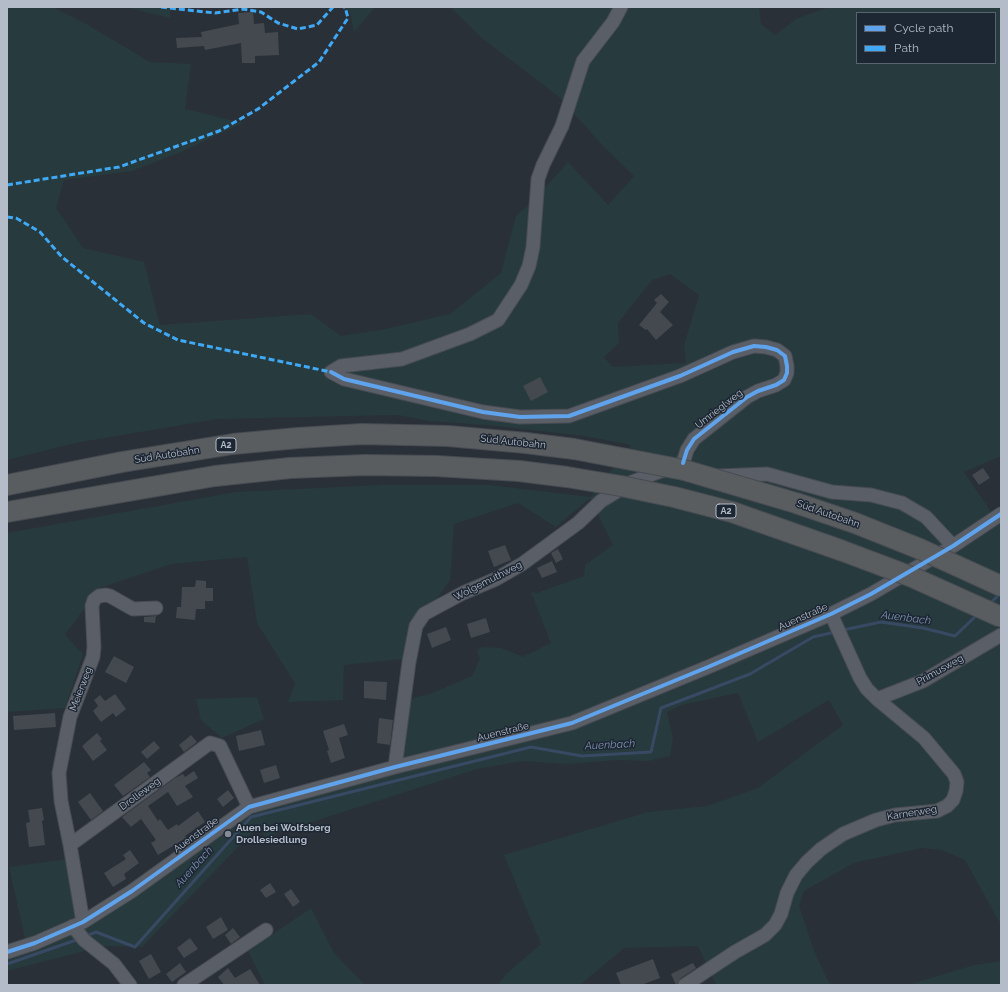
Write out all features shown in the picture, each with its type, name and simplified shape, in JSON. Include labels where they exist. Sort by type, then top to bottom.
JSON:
[{"type":"highway","name":"Süd Autobahn","points":[[7,485],[122,462],[233,444],[298,438],[362,434],[448,436],[526,442],[574,449],[684,470],[796,503],[855,523],[920,549],[1001,586]]},
{"type":"highway","name":"A2","points":[[7,512],[215,476],[290,468],[364,465],[436,466],[519,471],[568,477],[629,488],[674,497],[732,512],[912,577],[1001,617]]},
{"type":"street","name":"Umrieglweg","points":[[621,7],[613,22],[583,61],[562,126],[543,165],[538,179],[533,246],[529,266],[521,285],[498,320],[470,334],[402,359],[341,366],[331,372],[344,379],[484,412],[520,416],[569,416],[680,376],[732,352],[754,346],[766,346],[778,350],[785,356],[787,373],[784,380],[776,385],[758,391],[747,397],[694,439],[686,450],[683,463]]},
{"type":"street","points":[[683,463],[695,472],[709,476],[767,474],[832,492],[871,495],[902,503],[926,517],[953,546]]},
{"type":"street","name":"Wolgemuthweg","points":[[394,767],[409,662],[416,626],[424,614],[463,593],[496,579],[522,564],[578,523],[601,501],[632,482],[683,463]]},
{"type":"street","name":"Auenstraße","points":[[7,952],[80,930],[249,807],[394,767],[572,723],[831,614],[871,594],[953,546],[1001,514]]},
{"type":"street","name":"Meierweg","points":[[70,845],[61,801],[59,773],[70,717],[93,657],[92,606],[94,600],[98,596],[106,595],[133,609],[156,608]]},
{"type":"street","name":"Karnerweg","points":[[685,985],[735,952],[765,935],[775,925],[781,914],[787,893],[796,875],[821,849],[843,834],[876,820],[894,815],[937,811],[947,806],[953,800],[957,782],[954,774],[924,738],[867,689],[860,678],[831,614]]},
{"type":"street","name":"Primusweg","points":[[877,699],[923,681],[1001,635]]},
{"type":"street","name":"Drolleweg","points":[[70,845],[210,743],[220,746],[249,807]]},
{"type":"street","points":[[70,845],[80,930],[114,964],[130,985]]},
{"type":"street","points":[[184,985],[266,930]]},
{"type":"green space","points":[[7,7],[52,7],[88,25],[150,62],[191,64],[185,109],[243,123],[181,152],[132,171],[64,180],[56,208],[83,248],[144,262],[160,325],[311,314],[341,336],[381,330],[450,314],[501,273],[516,216],[534,200],[568,162],[608,205],[634,176],[603,146],[558,96],[482,38],[450,7],[759,7],[761,24],[775,35],[796,19],[829,7],[1001,7],[1001,456],[964,472],[998,522],[1001,520],[1001,925],[965,860],[942,850],[921,848],[854,863],[804,891],[799,906],[814,951],[830,985],[716,985],[698,946],[624,948],[580,985],[498,985],[506,974],[541,944],[504,855],[648,812],[707,806],[758,788],[843,725],[829,700],[758,742],[738,693],[681,705],[667,712],[673,738],[670,756],[648,761],[620,760],[568,764],[522,761],[477,769],[265,837],[258,826],[142,947],[104,946],[7,971],[7,959],[28,952],[9,867],[76,858],[89,914],[93,922],[139,894],[250,813],[312,794],[403,771],[401,749],[407,703],[416,697],[430,694],[472,676],[480,659],[477,650],[484,647],[501,648],[523,657],[551,643],[531,592],[537,593],[584,576],[585,565],[613,545],[590,498],[556,527],[518,503],[454,524],[450,580],[437,599],[416,618],[412,658],[344,665],[343,700],[288,702],[295,683],[257,623],[247,557],[171,564],[99,588],[65,635],[83,654],[65,708],[7,712],[7,533],[236,492],[380,485],[489,485],[590,497],[631,445],[584,436],[496,426],[429,421],[398,415],[217,419],[75,443],[7,460]],"holes":[[[670,274],[699,295],[684,345],[686,363],[613,367],[604,357],[619,343],[618,323],[652,280]]]},
{"type":"green space","points":[[126,7],[171,7],[170,18]]},
{"type":"green space","points":[[343,7],[375,7],[354,32],[350,13]]},
{"type":"green space","points":[[257,697],[264,719],[222,738],[201,720],[196,699]]},
{"type":"green space","points":[[311,908],[334,953],[365,985],[265,985],[248,951]]},
{"type":"green space","points":[[1001,961],[1001,985],[908,985],[974,965]]},
{"type":"building","points":[[253,12],[254,24],[264,23],[265,33],[278,32],[279,55],[255,56],[255,63],[242,63],[241,43],[205,50],[204,46],[177,48],[176,38],[202,37],[201,32],[239,24],[238,13]]},
{"type":"building","points":[[661,294],[669,302],[660,312],[673,325],[656,340],[647,329],[646,330],[639,325],[657,303],[654,300]]},
{"type":"building","points":[[540,377],[548,392],[531,401],[523,386]]},
{"type":"building","points":[[983,468],[990,478],[979,485],[972,475]]},
{"type":"building","points":[[505,545],[511,560],[494,567],[488,551]]},
{"type":"building","points":[[558,549],[563,559],[556,563],[551,553]]},
{"type":"building","points":[[552,561],[557,572],[542,578],[537,568]]},
{"type":"building","points":[[196,580],[206,581],[206,588],[213,588],[213,601],[205,601],[205,609],[196,609],[195,620],[176,618],[177,607],[181,607],[182,587],[195,587]]},
{"type":"building","points":[[156,616],[155,623],[144,622],[144,617]]},
{"type":"building","points":[[486,618],[490,632],[471,638],[467,624]]},
{"type":"building","points":[[446,627],[451,640],[432,648],[427,634]]},
{"type":"building","points":[[114,656],[134,667],[126,683],[105,672]]},
{"type":"building","points":[[364,681],[387,682],[386,700],[364,698]]},
{"type":"building","points":[[115,694],[126,709],[116,717],[113,713],[101,722],[93,711],[98,706],[94,700],[100,695],[105,701]]},
{"type":"building","points":[[55,713],[56,727],[14,730],[13,716]]},
{"type":"building","points":[[379,718],[393,720],[390,745],[377,743]]},
{"type":"building","points":[[344,724],[348,735],[339,738],[345,758],[331,763],[327,751],[329,750],[323,731]]},
{"type":"building","points":[[261,730],[265,745],[239,751],[236,736]]},
{"type":"building","points":[[97,733],[102,739],[100,741],[107,750],[93,761],[82,746]]},
{"type":"building","points":[[191,735],[197,742],[184,752],[179,745]]},
{"type":"building","points":[[154,741],[160,748],[147,759],[141,752]]},
{"type":"building","points":[[144,762],[151,770],[147,773],[150,777],[123,796],[114,785]]},
{"type":"building","points":[[276,765],[280,778],[264,783],[260,770]]},
{"type":"building","points":[[194,771],[198,778],[185,786],[193,797],[177,806],[168,792],[148,806],[158,821],[160,819],[168,830],[177,824],[178,826],[198,811],[205,822],[185,836],[186,838],[158,855],[151,843],[156,840],[141,819],[131,827],[122,817],[175,778],[183,774],[185,777]]},
{"type":"building","points":[[228,790],[234,798],[223,807],[217,799]]},
{"type":"building","points":[[90,793],[103,811],[91,820],[78,802]]},
{"type":"building","points":[[42,808],[45,845],[29,847],[26,823],[30,822],[28,810]]},
{"type":"building","points":[[130,850],[139,863],[124,874],[126,879],[113,887],[104,873],[126,859],[123,855]]},
{"type":"building","points":[[270,883],[276,892],[266,898],[260,890]]},
{"type":"building","points":[[291,889],[300,902],[293,907],[284,894]]},
{"type":"building","points":[[221,917],[228,930],[213,939],[206,927]]},
{"type":"building","points":[[233,928],[240,937],[231,944],[225,935]]},
{"type":"building","points":[[190,938],[198,949],[184,958],[177,948]]},
{"type":"building","points":[[151,954],[161,972],[149,979],[139,961]]},
{"type":"building","points":[[653,959],[660,978],[641,985],[621,985],[616,973]]},
{"type":"building","points":[[180,963],[186,972],[172,982],[166,974]]},
{"type":"building","points":[[693,963],[696,968],[681,978],[676,985],[671,974]]},
{"type":"building","points":[[228,968],[235,978],[250,969],[260,985],[224,985],[218,977]]},
{"type":"waterway","name":"Auenbach","points":[[989,604],[1000,594]]},
{"type":"waterway","name":"Auenbach","points":[[843,630],[881,622],[923,628],[955,636],[978,614]]},
{"type":"waterway","name":"Auenbach","points":[[86,936],[96,932],[135,947],[251,817],[531,747],[582,756],[651,752],[661,708],[750,674],[813,637],[835,632]]},
{"type":"waterway","name":"Auenbach","points":[[7,964],[79,939]]},
{"type":"marked path","points":[[161,7],[215,13],[243,9],[261,12],[278,23],[298,29],[317,25],[333,7]]},
{"type":"marked path","points":[[7,185],[119,167],[219,131],[258,109],[319,62],[348,18],[345,7],[343,7]]},
{"type":"marked path","points":[[7,217],[16,218],[40,232],[62,257],[144,323],[178,340],[331,372]]},
{"type":"cycle path","points":[[331,372],[344,379],[483,412],[520,417],[569,416],[680,376],[733,352],[754,346],[777,350],[785,356],[787,373],[784,380],[776,385],[758,391],[747,397],[694,439],[687,450],[683,463]]},
{"type":"cycle path","points":[[7,952],[35,943],[83,922],[132,891],[249,807],[395,767],[572,723],[831,614],[871,594],[953,546],[1001,514]]},
{"type":"place","name":"Auen bei Wolfsberg Drollesiedlung","points":[[228,834]]}]
